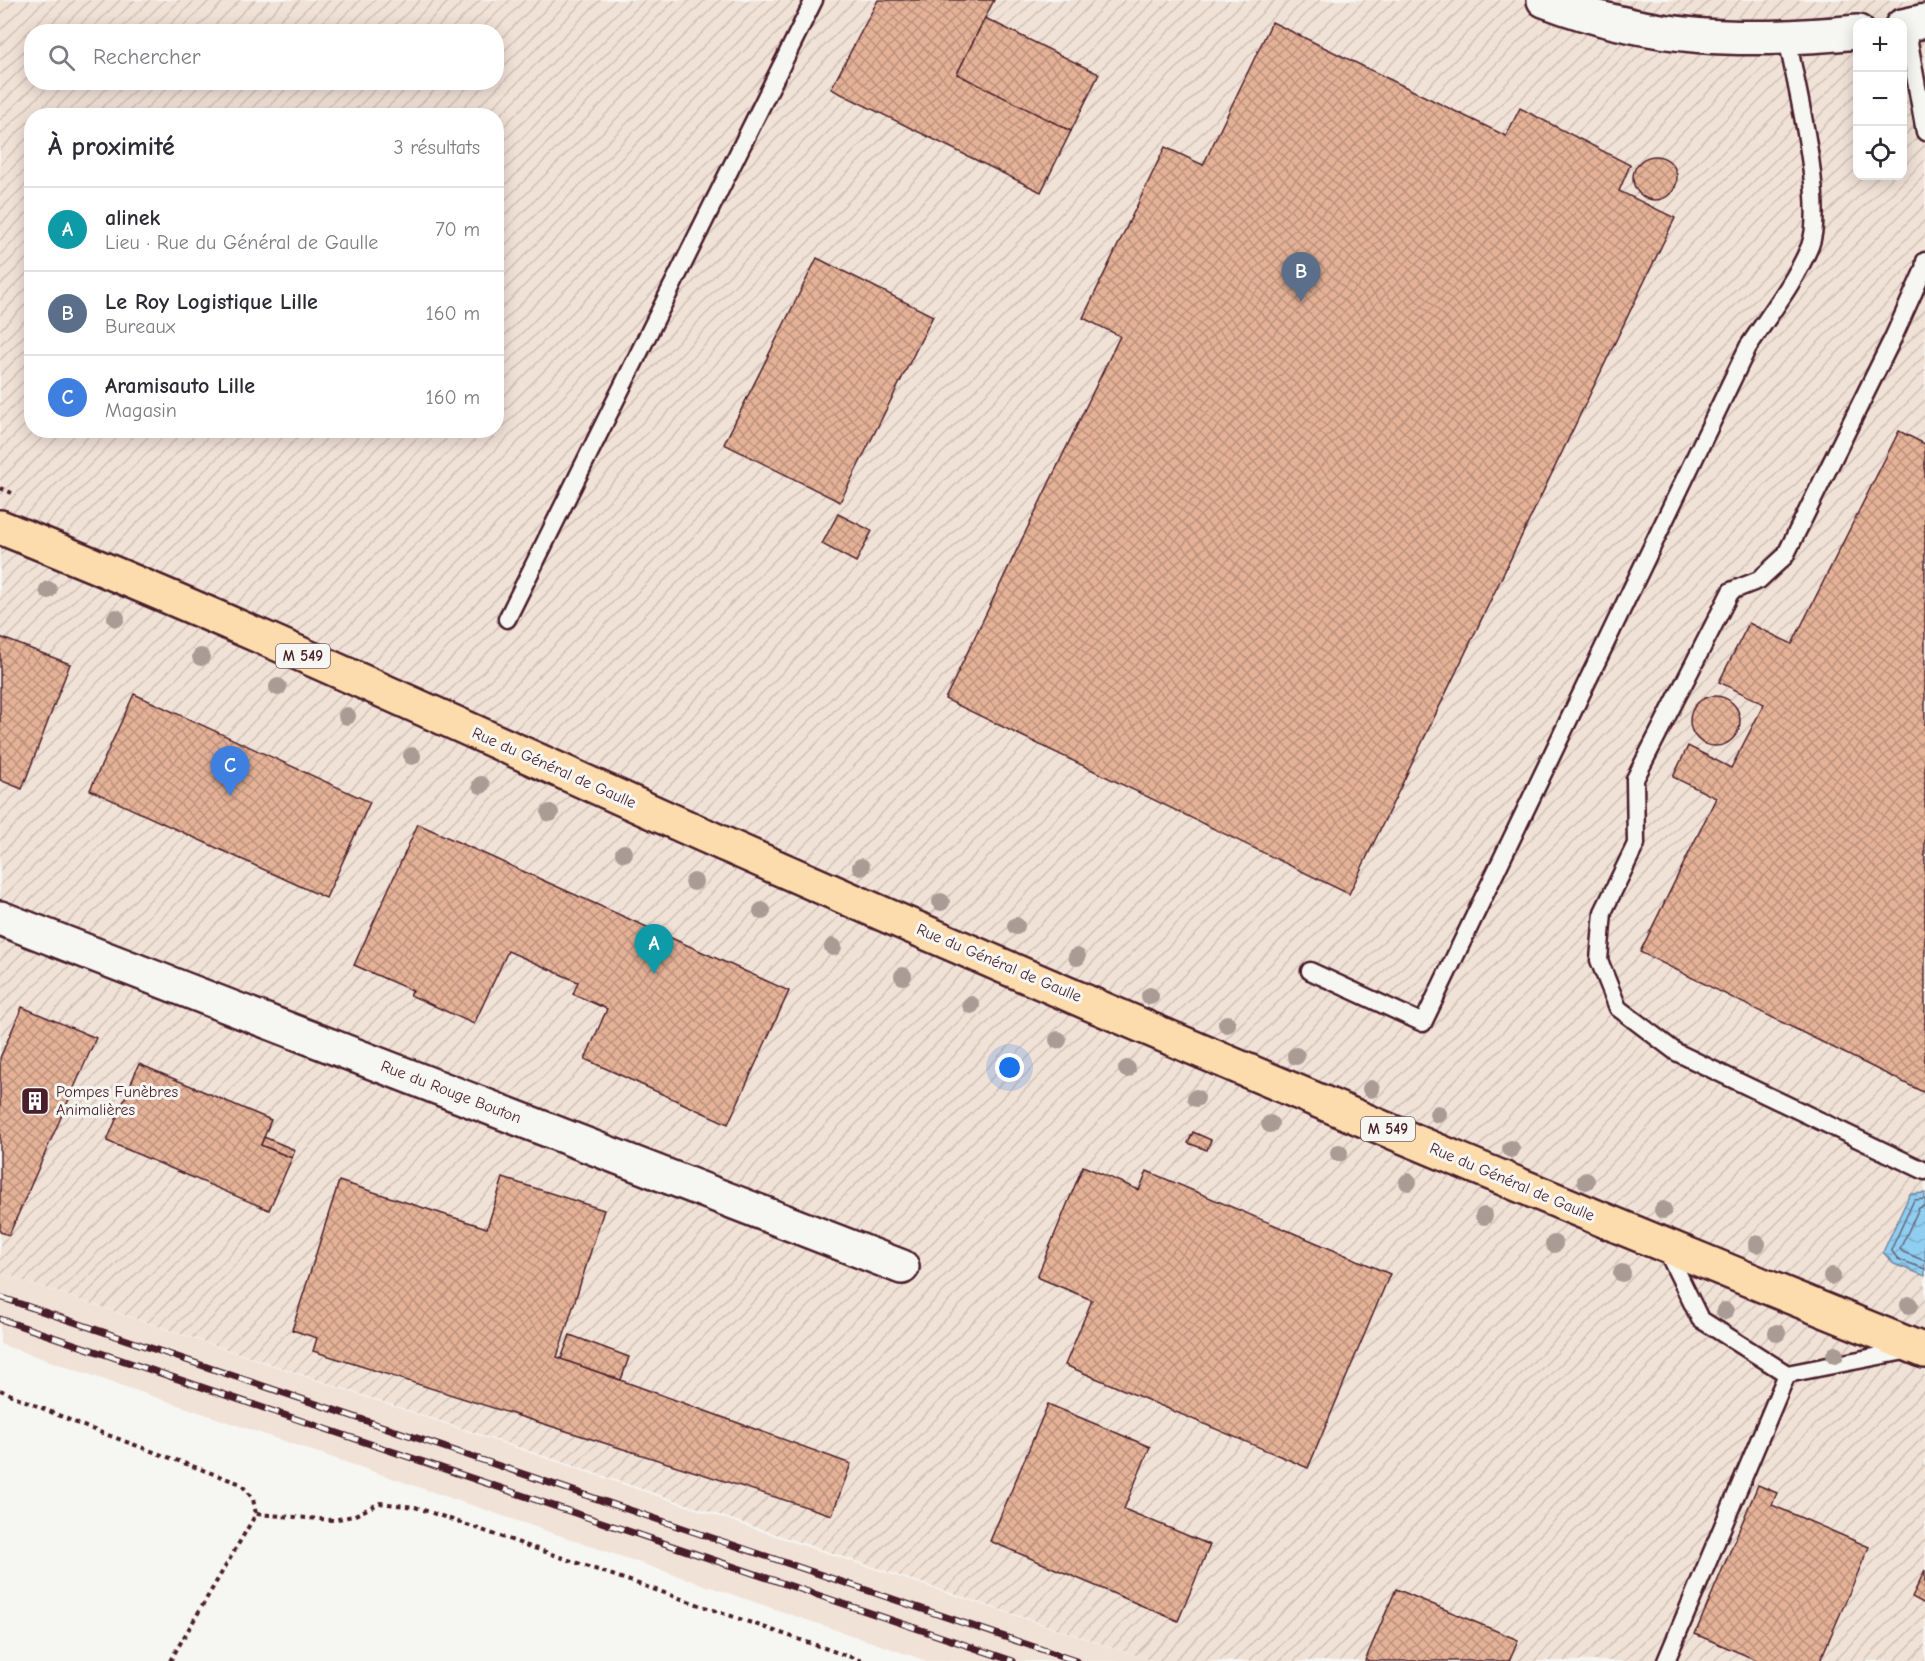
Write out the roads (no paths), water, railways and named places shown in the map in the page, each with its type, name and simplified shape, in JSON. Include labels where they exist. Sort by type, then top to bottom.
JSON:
[{"type":"main road","name":"Rue du Général de Gaulle","points":[[0,513],[22,523],[80,559]]},
{"type":"main road","name":"Rue du Général de Gaulle","points":[[0,527],[80,559],[408,702],[738,850],[1163,1034],[1665,1245],[1922,1350]]},
{"type":"street","points":[[1544,0],[1596,17],[1670,34],[1728,39],[1787,38],[1853,32]]},
{"type":"street","name":"Rue du Rouge Bouton","points":[[0,918],[902,1267]]},
{"type":"lane","points":[[507,619],[814,0]]},
{"type":"lane","points":[[1911,24],[1925,132]]},
{"type":"lane","points":[[1310,971],[1423,1023],[1748,347],[1787,289],[1810,244],[1815,204],[1805,130],[1787,38]]},
{"type":"lane","points":[[1925,266],[1893,338],[1785,556],[1759,580],[1731,591],[1635,779],[1636,844],[1603,912],[1599,960],[1618,1008],[1676,1052],[1925,1171]]},
{"type":"lane","points":[[1665,1245],[1700,1319],[1787,1374],[1922,1350]]},
{"type":"lane","points":[[1666,1661],[1787,1374]]},
{"type":"water","points":[[1925,1193],[1925,1276],[1894,1264],[1883,1252],[1910,1194]]},
{"type":"railway","points":[[0,1297],[1076,1661]]},
{"type":"railway","points":[[0,1319],[1013,1661]]},
{"type":"place","name":"Le Roy Logistique Lille","points":[[1301,302]]},
{"type":"place","name":"Aramisauto Lille","points":[[230,796]]},
{"type":"place","name":"alinek","points":[[654,974]]},
{"type":"place","name":"Pompes Funèbres Animalières","points":[[35,1101]]}]
